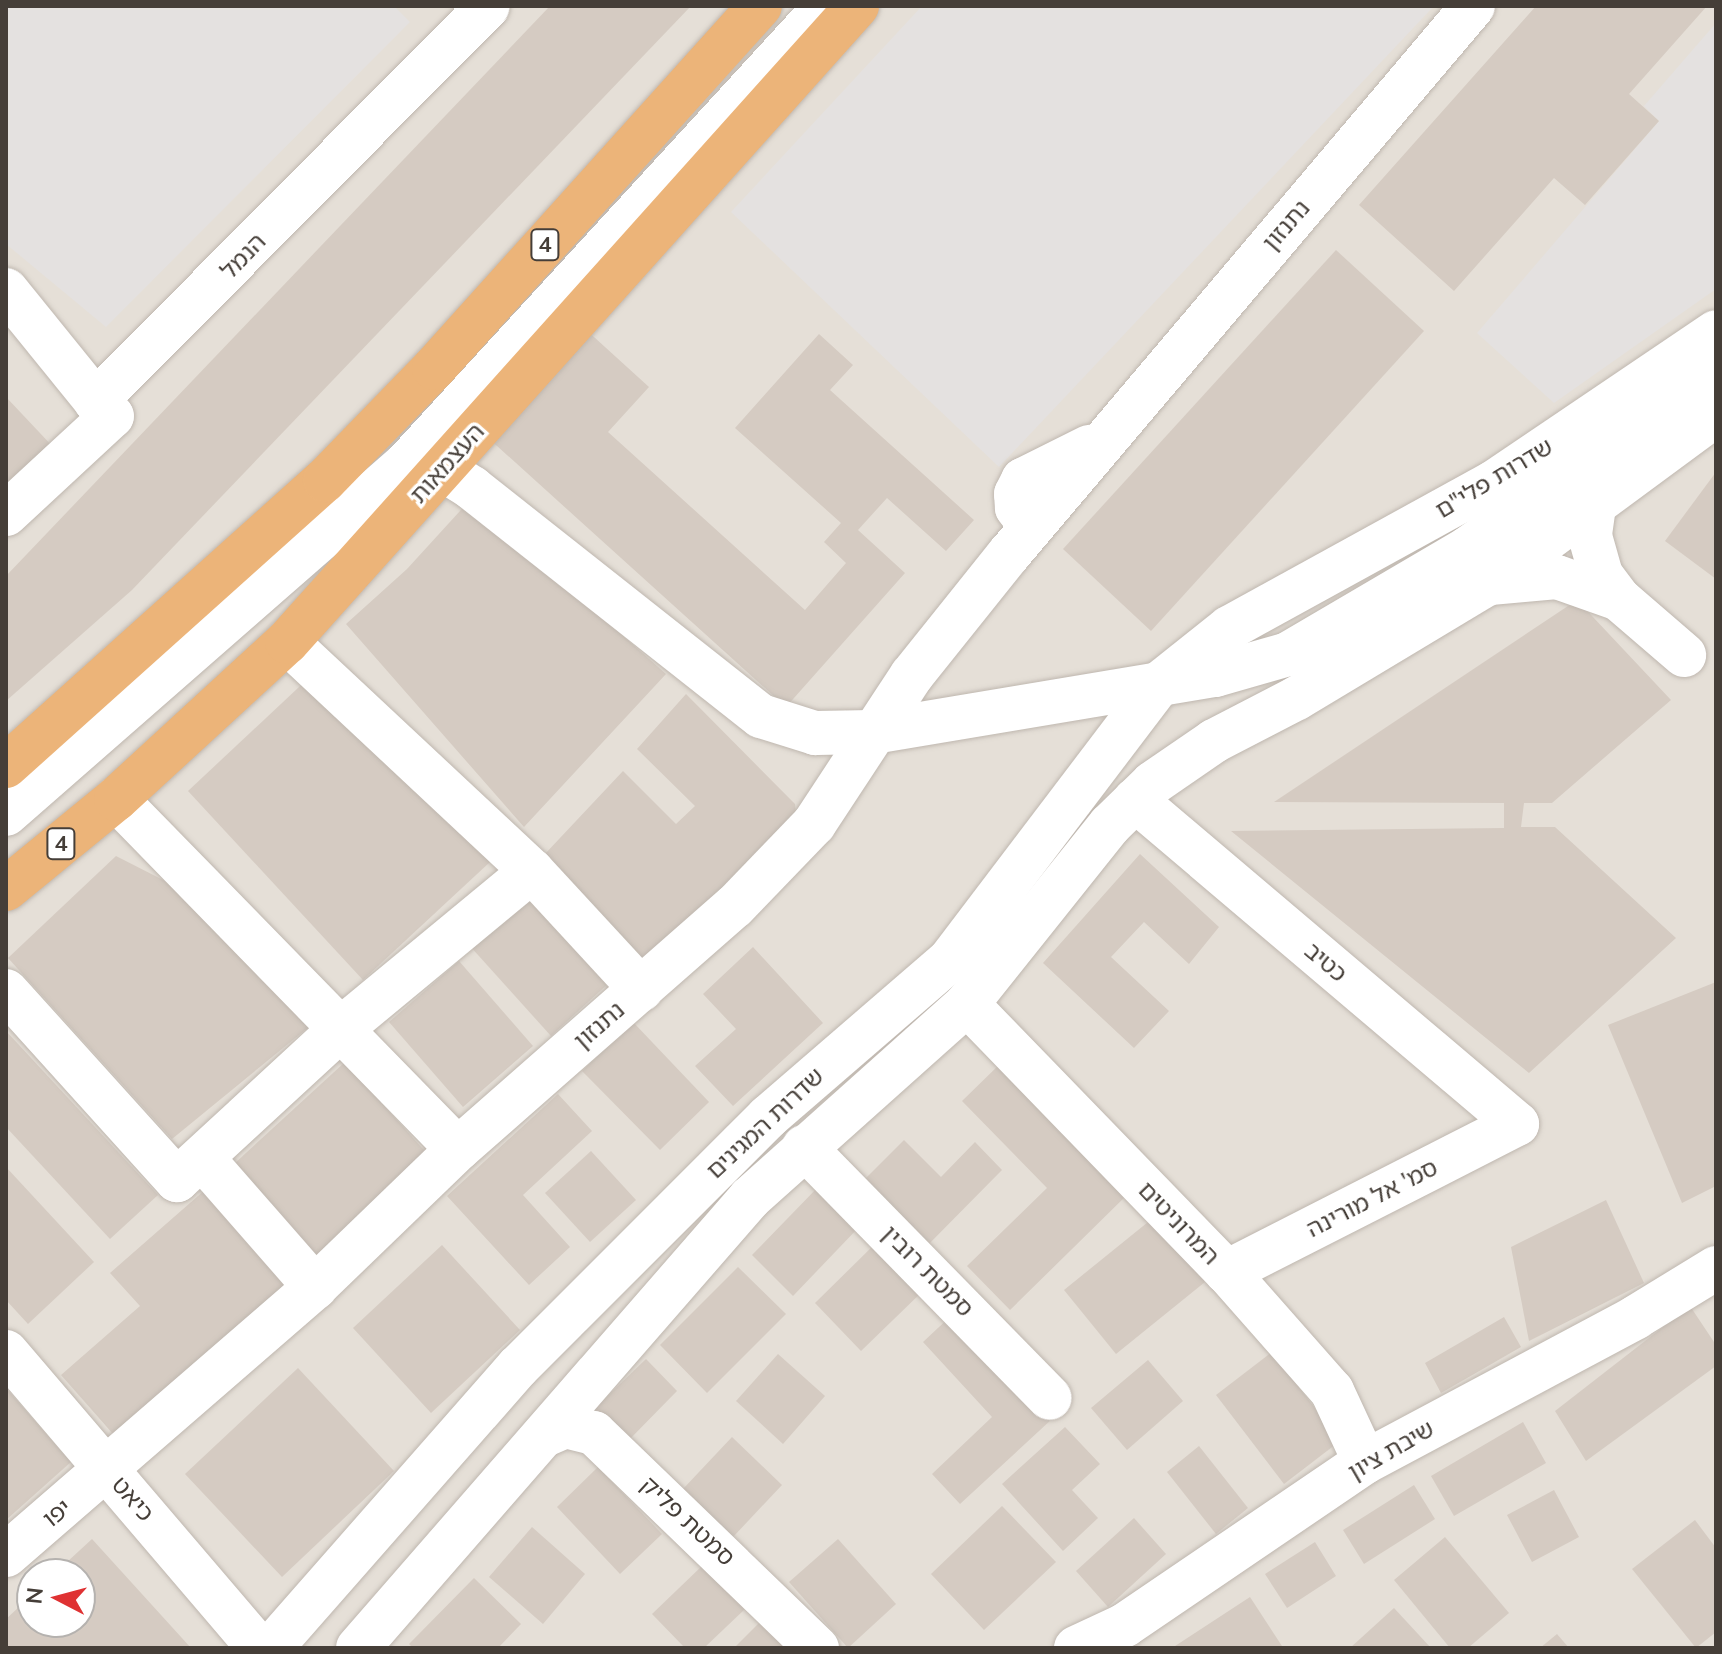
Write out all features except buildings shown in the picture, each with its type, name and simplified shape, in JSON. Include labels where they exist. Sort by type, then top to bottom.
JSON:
[{"type":"highway","name":"4","points":[[6,766],[325,480],[434,368],[760,6]]},
{"type":"highway","name":"העצמאות","points":[[6,889],[116,799],[287,642],[424,466],[857,6]]},
{"type":"street","name":"הנמל","points":[[96,401],[169,331],[488,6]]},
{"type":"street","points":[[6,814],[424,466],[826,6]]},
{"type":"street","name":"נתנזון","points":[[108,1471],[315,1287],[458,1149],[735,906],[814,824],[873,732],[1031,527],[1017,508],[1016,494],[1023,480],[1099,443],[1473,6]]},
{"type":"street","points":[[6,290],[96,401],[112,416],[6,514]]},
{"type":"street","name":"שדרות פלי\"ם","points":[[1262,608],[1493,483],[1716,332]]},
{"type":"street","points":[[424,466],[735,700],[790,727],[841,734],[873,732],[1250,668],[1319,638],[1467,549],[1716,372]]},
{"type":"street","points":[[1262,608],[1246,635],[1250,668],[1262,685],[1297,698],[1485,585],[1716,415]]},
{"type":"street","points":[[1594,506],[1590,536],[1594,563],[1619,599],[1684,655]]},
{"type":"street","points":[[1485,585],[1557,577],[1619,599]]},
{"type":"street","name":"שדרות המגינים","points":[[271,1648],[518,1367],[768,1117],[949,961],[1160,683],[1199,649],[1262,608]]},
{"type":"street","points":[[287,642],[532,871],[641,989]]},
{"type":"street","name":"שדרות המגינים","points":[[358,1648],[750,1198],[967,1004],[1135,800],[1214,741],[1297,698]]},
{"type":"street","points":[[116,799],[458,1149]]},
{"type":"street","name":"כטיב","points":[[1135,800],[1517,1124]]},
{"type":"street","points":[[6,991],[177,1180],[204,1160],[342,1028],[532,871]]},
{"type":"street","name":"המרוניטים","points":[[967,1004],[1227,1272],[1332,1391],[1365,1462]]},
{"type":"street","name":"סמ' אל מורינה","points":[[1227,1272],[1517,1124]]},
{"type":"street","name":"סמטת רובין","points":[[804,1147],[1050,1398]]},
{"type":"street","points":[[204,1160],[315,1287]]},
{"type":"street","name":"שיבת ציון","points":[[1076,1648],[1125,1625],[1365,1462],[1636,1317],[1716,1268]]},
{"type":"street","name":"כיאט","points":[[6,1352],[259,1648]]},
{"type":"street","name":"סמטת פליק","points":[[545,1435],[565,1426],[594,1433],[817,1648]]},
{"type":"street","name":"יפו","points":[[6,1555],[108,1471]]},
{"type":"shaded area","points":[[6,6],[1716,6],[1716,1648],[6,1648]]},
{"type":"shaded area","points":[[6,6],[394,6],[410,22],[106,327],[6,244]]},
{"type":"shaded area","points":[[922,6],[1434,6],[999,467],[731,212]]},
{"type":"shaded area","points":[[1716,23],[1716,289],[1554,403],[1477,333],[1659,121],[1644,106]]}]
